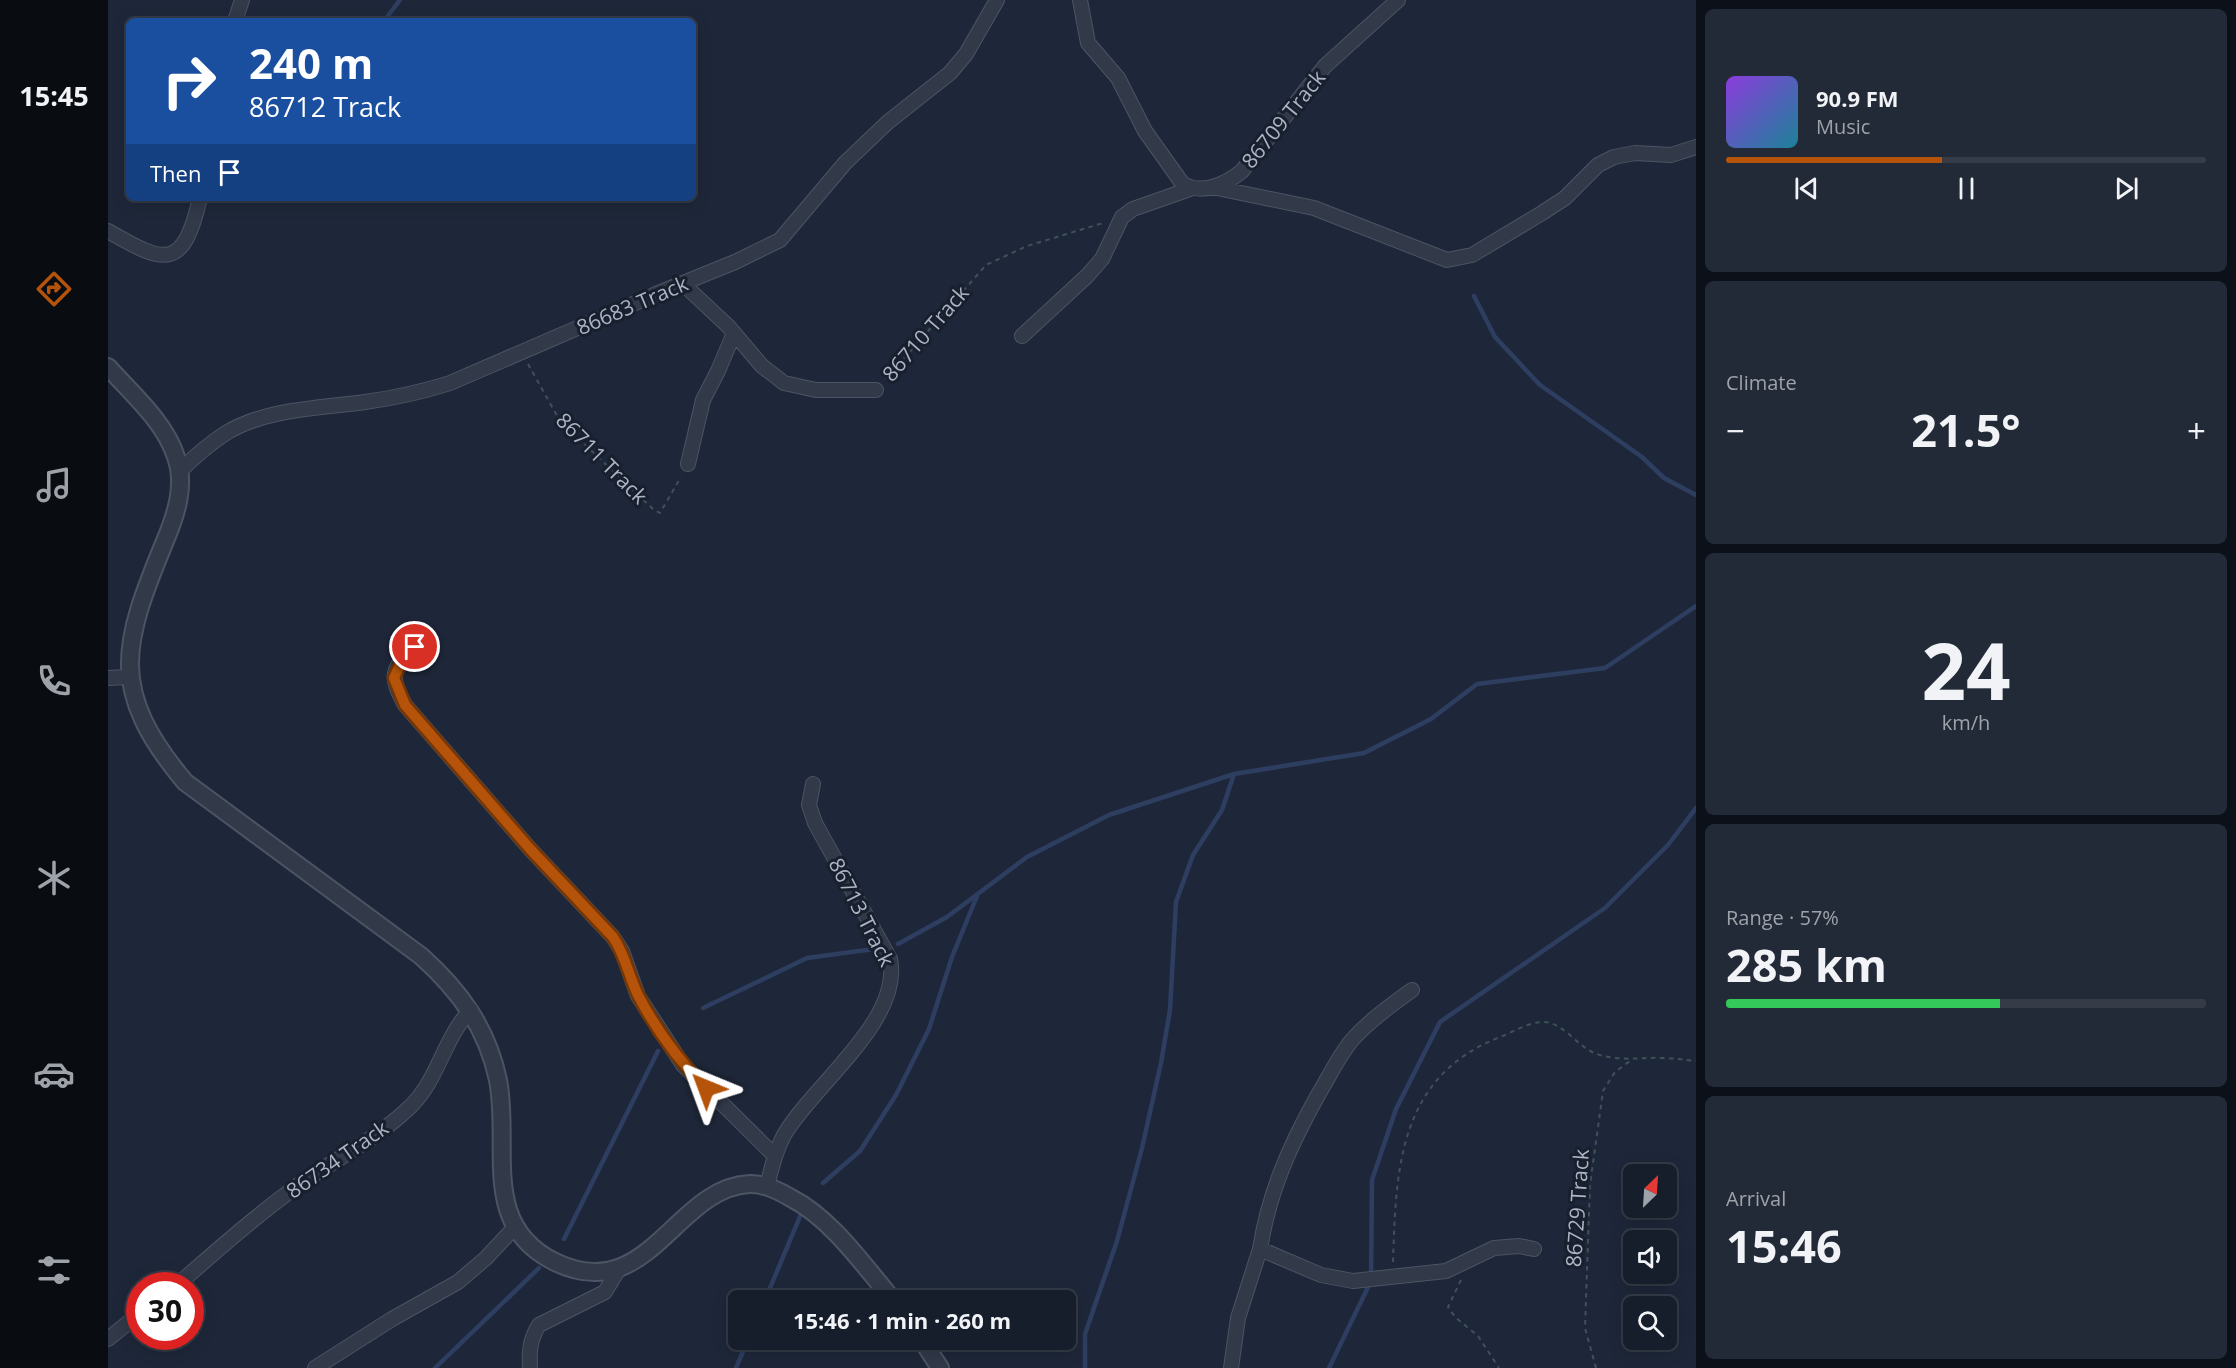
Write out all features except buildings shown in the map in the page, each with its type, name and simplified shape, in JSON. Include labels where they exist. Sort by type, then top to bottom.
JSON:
[{"type":"street","points":[[236,18],[242,0]]},
{"type":"street","name":"86683 Track","points":[[180,471],[196,455],[227,432],[247,424],[316,408],[420,393],[735,262],[780,240],[845,163],[888,123],[950,73],[966,54],[998,0]]},
{"type":"street","points":[[1080,0],[1088,43],[1118,78],[1145,130],[1182,183],[1190,189]]},
{"type":"street","name":"86709 Track","points":[[1190,189],[1212,187],[1228,182],[1242,171],[1325,66],[1398,0]]},
{"type":"street","points":[[1212,187],[1314,208],[1446,260],[1472,255],[1550,208],[1580,185],[1598,165],[1614,156],[1635,153],[1671,154],[1696,147]]},
{"type":"street","points":[[1022,336],[1087,276],[1102,259],[1122,217],[1142,205],[1190,189]]},
{"type":"street","points":[[108,231],[139,249],[166,257],[174,254],[185,243],[194,225],[199,201]]},
{"type":"street","name":"86710 Track","points":[[682,283],[734,333],[762,366],[784,383],[816,390],[876,390]]},
{"type":"street","points":[[688,464],[703,400],[734,333]]},
{"type":"street","points":[[108,367],[163,430],[176,456],[180,471],[180,493],[174,520],[136,610],[129,646],[128,677],[143,726],[160,753],[185,782],[421,956],[448,981],[471,1010],[482,1031],[498,1080],[502,1107],[504,1195],[515,1227],[521,1237],[537,1253],[580,1271],[620,1267],[646,1253],[707,1200],[728,1189],[749,1184],[767,1187],[793,1198],[815,1215],[840,1239],[884,1290]]},
{"type":"street","points":[[415,647],[404,656],[394,678],[405,705],[531,850],[613,937],[622,951],[638,996],[683,1065],[774,1155]]},
{"type":"street","points":[[108,678],[128,677]]},
{"type":"street","name":"86713 Track","points":[[767,1187],[774,1155],[798,1115],[864,1035],[883,1007],[894,974],[890,959],[816,823],[809,805],[813,784]]},
{"type":"street","points":[[1231,1368],[1238,1318],[1260,1249],[1270,1199],[1285,1157],[1336,1062],[1352,1040],[1412,990]]},
{"type":"street","name":"86734 Track","points":[[193,1272],[285,1194],[375,1137],[412,1104],[438,1069],[458,1025],[471,1010]]},
{"type":"street","points":[[315,1368],[392,1319],[458,1282],[486,1258],[515,1227]]},
{"type":"street","points":[[1260,1249],[1337,1279],[1371,1281],[1446,1271],[1482,1254],[1506,1247],[1534,1249]]},
{"type":"street","points":[[530,1368],[529,1349],[539,1325],[605,1292],[620,1267]]},
{"type":"street","points":[[108,1340],[126,1325]]},
{"type":"street","points":[[928,1350],[940,1368]]},
{"type":"path","name":"86710 Track","points":[[876,390],[986,265],[1027,246],[1122,217]]},
{"type":"path","name":"86711 Track","points":[[522,352],[560,421],[654,510],[660,513],[665,509],[688,464]]},
{"type":"path","points":[[1393,1277],[1399,1165],[1407,1131],[1422,1103],[1448,1068],[1486,1042],[1543,1022],[1555,1024],[1596,1054],[1630,1061],[1663,1058],[1696,1061]]},
{"type":"path","name":"86729 Track","points":[[1596,1368],[1585,1328],[1590,1185],[1603,1091],[1615,1072],[1630,1061]]},
{"type":"path","points":[[1463,1277],[1457,1284],[1448,1307],[1455,1317],[1478,1336],[1499,1368]]},
{"type":"waterway","points":[[386,18],[400,0]]},
{"type":"waterway","points":[[1474,296],[1495,337],[1540,385],[1642,457],[1664,478],[1696,495]]},
{"type":"waterway","points":[[898,944],[947,917],[1027,857],[1109,815],[1234,774],[1364,753],[1431,719],[1477,684],[1605,668],[1696,606]]},
{"type":"waterway","points":[[1085,1368],[1085,1334],[1117,1241],[1142,1148],[1161,1063],[1170,1010],[1176,902],[1193,855],[1222,810],[1234,774]]},
{"type":"waterway","points":[[1329,1368],[1371,1281],[1372,1180],[1396,1109],[1440,1022],[1605,908],[1668,845],[1696,808]]},
{"type":"waterway","points":[[823,1183],[860,1151],[896,1095],[929,1029],[952,957],[977,896]]},
{"type":"waterway","points":[[703,1008],[807,958],[874,949]]},
{"type":"waterway","points":[[564,1239],[658,1051]]},
{"type":"waterway","points":[[769,1290],[801,1214]]},
{"type":"waterway","points":[[435,1368],[539,1268]]},
{"type":"waterway","points":[[736,1368],[744,1350]]},
{"type":"route","points":[[415,647],[404,656],[397,667],[394,678],[396,688],[405,705],[551,873],[613,937],[622,951],[638,996],[662,1036],[683,1065],[706,1088]]}]
